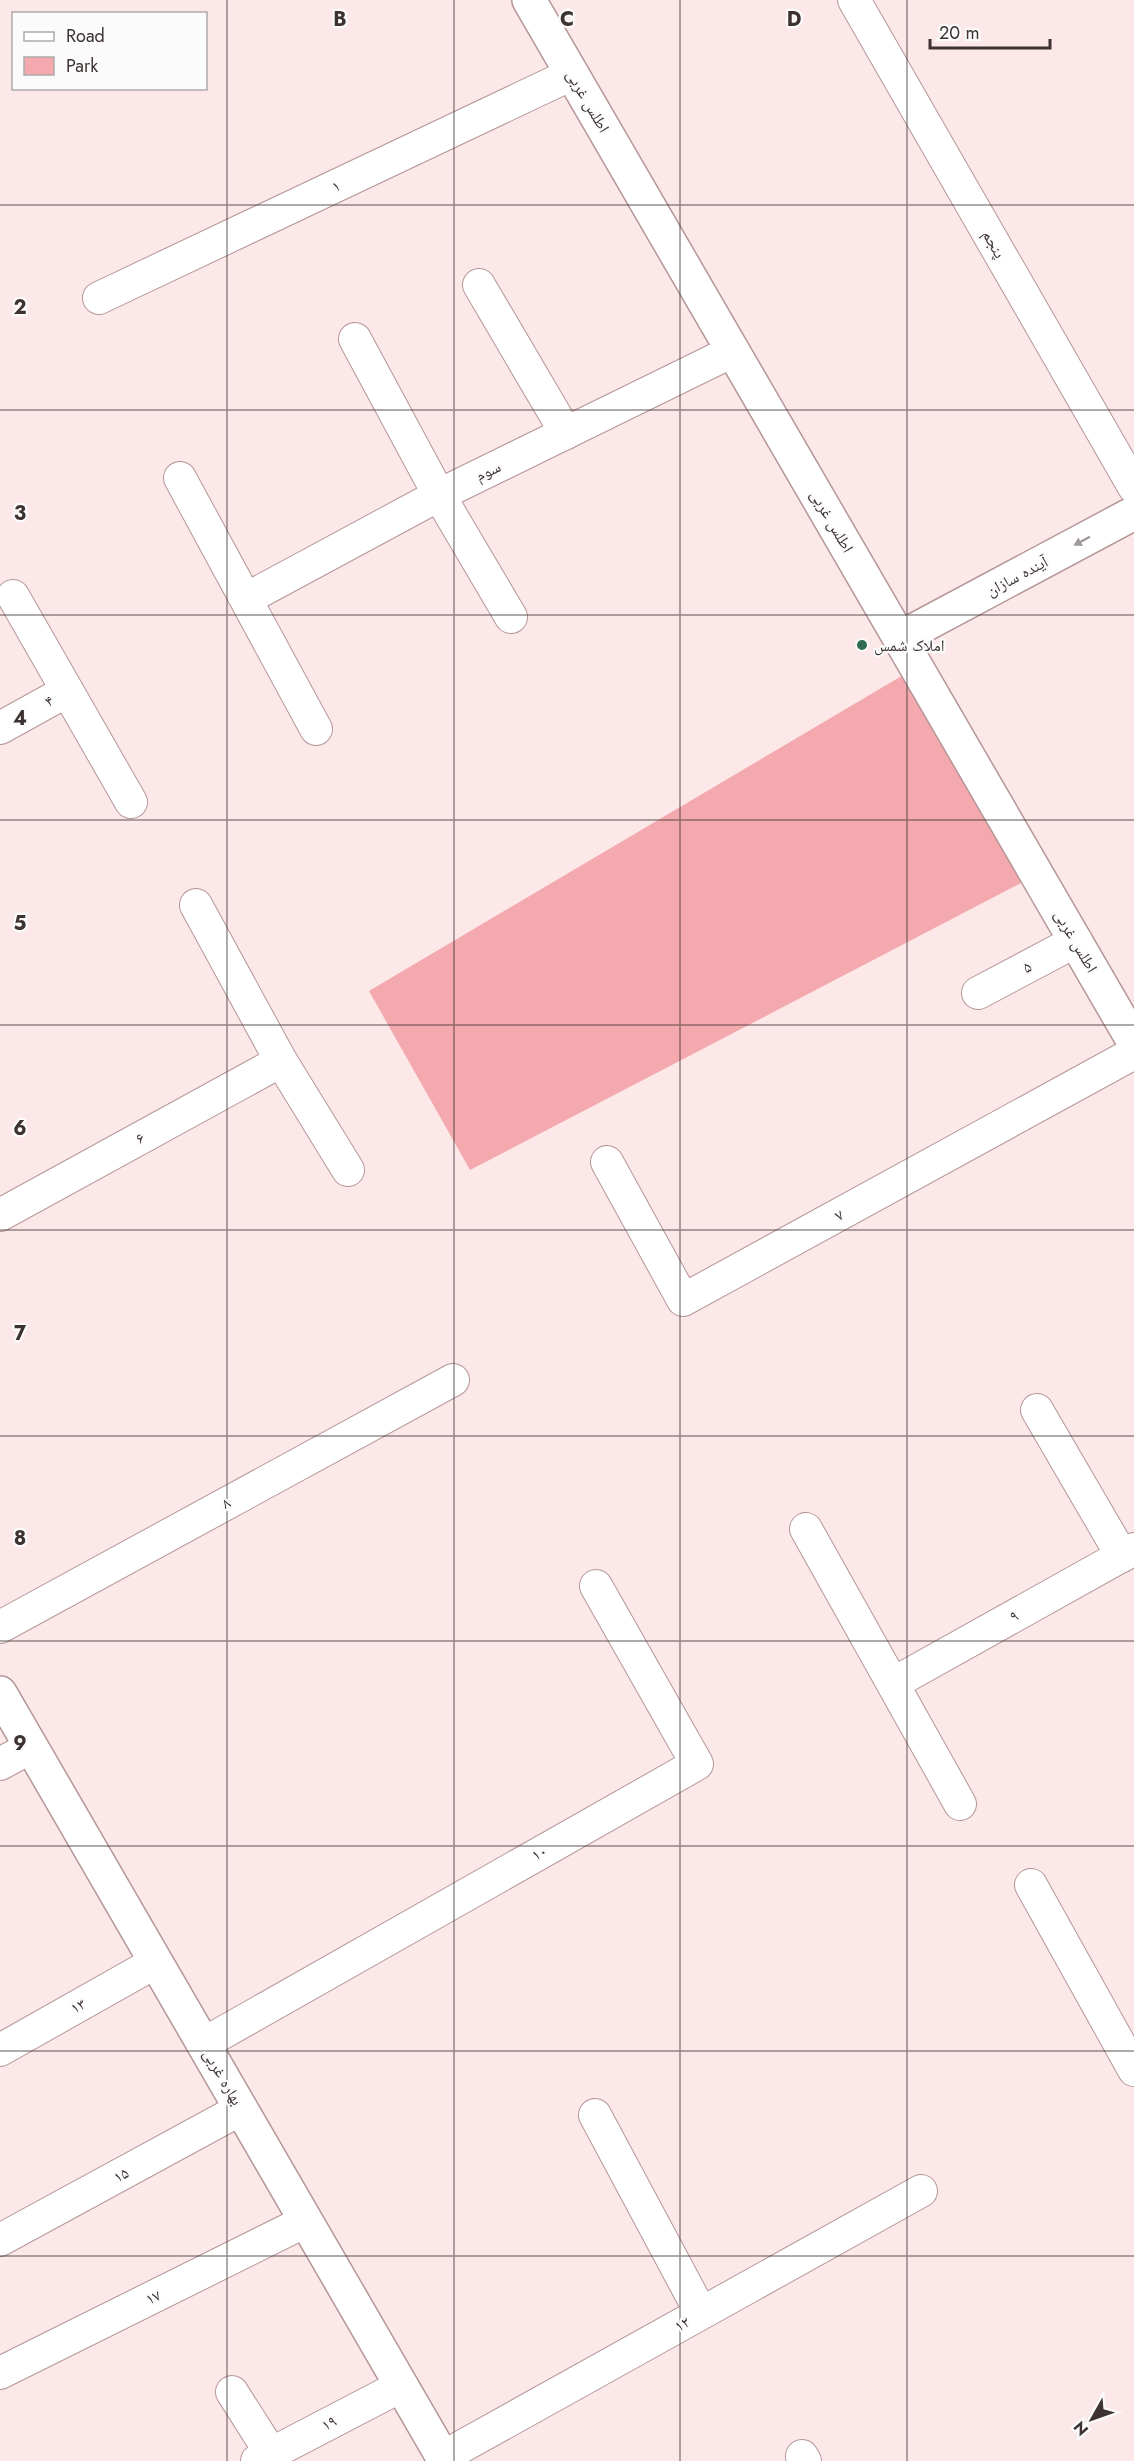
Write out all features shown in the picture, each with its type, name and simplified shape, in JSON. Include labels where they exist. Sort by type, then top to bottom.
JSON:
[{"type":"street","name":"اطلس غربی","points":[[529,0],[1134,1042]]},
{"type":"street","name":"پنجم","points":[[855,0],[1134,487]]},
{"type":"street","name":"۱","points":[[99,298],[572,74]]},
{"type":"street","points":[[479,285],[566,433]]},
{"type":"street","points":[[355,339],[439,495],[511,617]]},
{"type":"street","name":"سوم","points":[[246,599],[439,495],[734,351]]},
{"type":"street","points":[[180,478],[316,729]]},
{"type":"street","name":"آینده سازان","points":[[900,638],[1134,513]]},
{"type":"street","points":[[13,596],[131,802]]},
{"type":"street","name":"۴","points":[[0,728],[67,691]]},
{"type":"street","points":[[196,905],[280,1061],[348,1170]]},
{"type":"street","name":"۵","points":[[978,993],[1076,941]]},
{"type":"street","name":"۷","points":[[607,1162],[682,1300],[1134,1053]]},
{"type":"street","name":"۶","points":[[0,1215],[280,1061]]},
{"type":"street","name":"۸","points":[[0,1627],[453,1380]]},
{"type":"street","points":[[1036,1410],[1128,1552]]},
{"type":"street","points":[[806,1529],[960,1804]]},
{"type":"street","name":"۹","points":[[894,1683],[1128,1552]]},
{"type":"street","name":"۱۰","points":[[203,2044],[697,1764],[596,1586]]},
{"type":"street","name":"بهاره غربی","points":[[0,1693],[444,2459]]},
{"type":"street","points":[[0,1764],[31,1747]]},
{"type":"street","points":[[1031,1885],[1134,2070]]},
{"type":"street","name":"۱۳","points":[[0,2050],[156,1962]]},
{"type":"street","name":"۱۵","points":[[0,2240],[241,2109]]},
{"type":"street","points":[[595,2115],[701,2313]]},
{"type":"street","name":"۱۲","points":[[444,2459],[921,2191]]},
{"type":"street","name":"۱۷","points":[[0,2373],[306,2221]]},
{"type":"street","name":"۱۹","points":[[268,2459],[401,2386]]},
{"type":"street","points":[[232,2392],[268,2459]]},
{"type":"green space","points":[[905,674],[1023,882],[470,1170],[369,991]]},
{"type":"place","name":"املاک شمس","points":[[862,645]]}]
